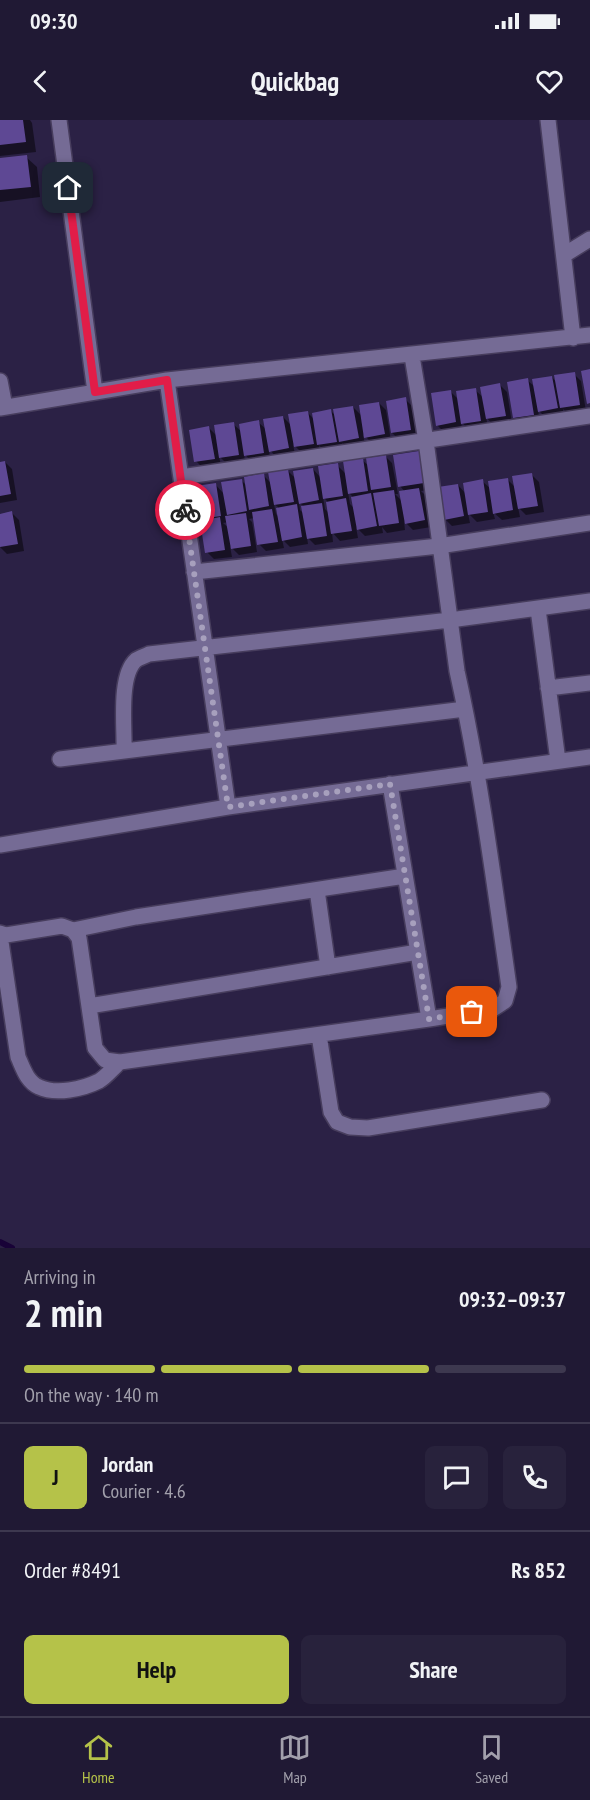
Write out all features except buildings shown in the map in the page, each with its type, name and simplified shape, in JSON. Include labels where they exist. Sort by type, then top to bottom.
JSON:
[{"type":"street","points":[[59,120],[95,392]]},
{"type":"street","points":[[548,120],[573,338]]},
{"type":"street","points":[[564,255],[590,239]]},
{"type":"street","points":[[0,381],[2,408],[167,380],[412,356],[590,335]]},
{"type":"street","points":[[73,930],[79,938],[95,1048],[105,1060],[120,1062],[429,1019],[493,1009],[505,1001],[508,987],[493,876],[457,671],[426,441],[412,356]]},
{"type":"street","points":[[167,380],[228,807]]},
{"type":"street","points":[[181,477],[590,416]]},
{"type":"street","points":[[194,572],[439,546],[590,522]]},
{"type":"street","points":[[124,751],[125,690],[128,674],[136,660],[149,654],[450,620],[590,601]]},
{"type":"street","points":[[538,609],[558,761]]},
{"type":"street","points":[[548,688],[590,683]]},
{"type":"street","points":[[60,759],[465,709]]},
{"type":"street","points":[[0,845],[228,807],[590,757]]},
{"type":"street","points":[[390,784],[429,1019]]},
{"type":"street","points":[[120,1062],[100,1081],[77,1089],[54,1091],[38,1087],[26,1075],[18,1057],[0,934],[62,926],[73,930],[136,916],[405,876]]},
{"type":"street","points":[[317,890],[328,967]]},
{"type":"street","points":[[89,1006],[418,952]]},
{"type":"street","points":[[319,1035],[331,1112],[337,1122],[350,1127],[368,1128],[542,1100]]},
{"type":"waterway","points":[[0,1242],[12,1248]]},
{"type":"way so far","points":[[185,510],[228,807],[390,784],[429,1019],[472,1012]]},
{"type":"route","points":[[68,188],[95,392],[167,380],[185,510]]}]
